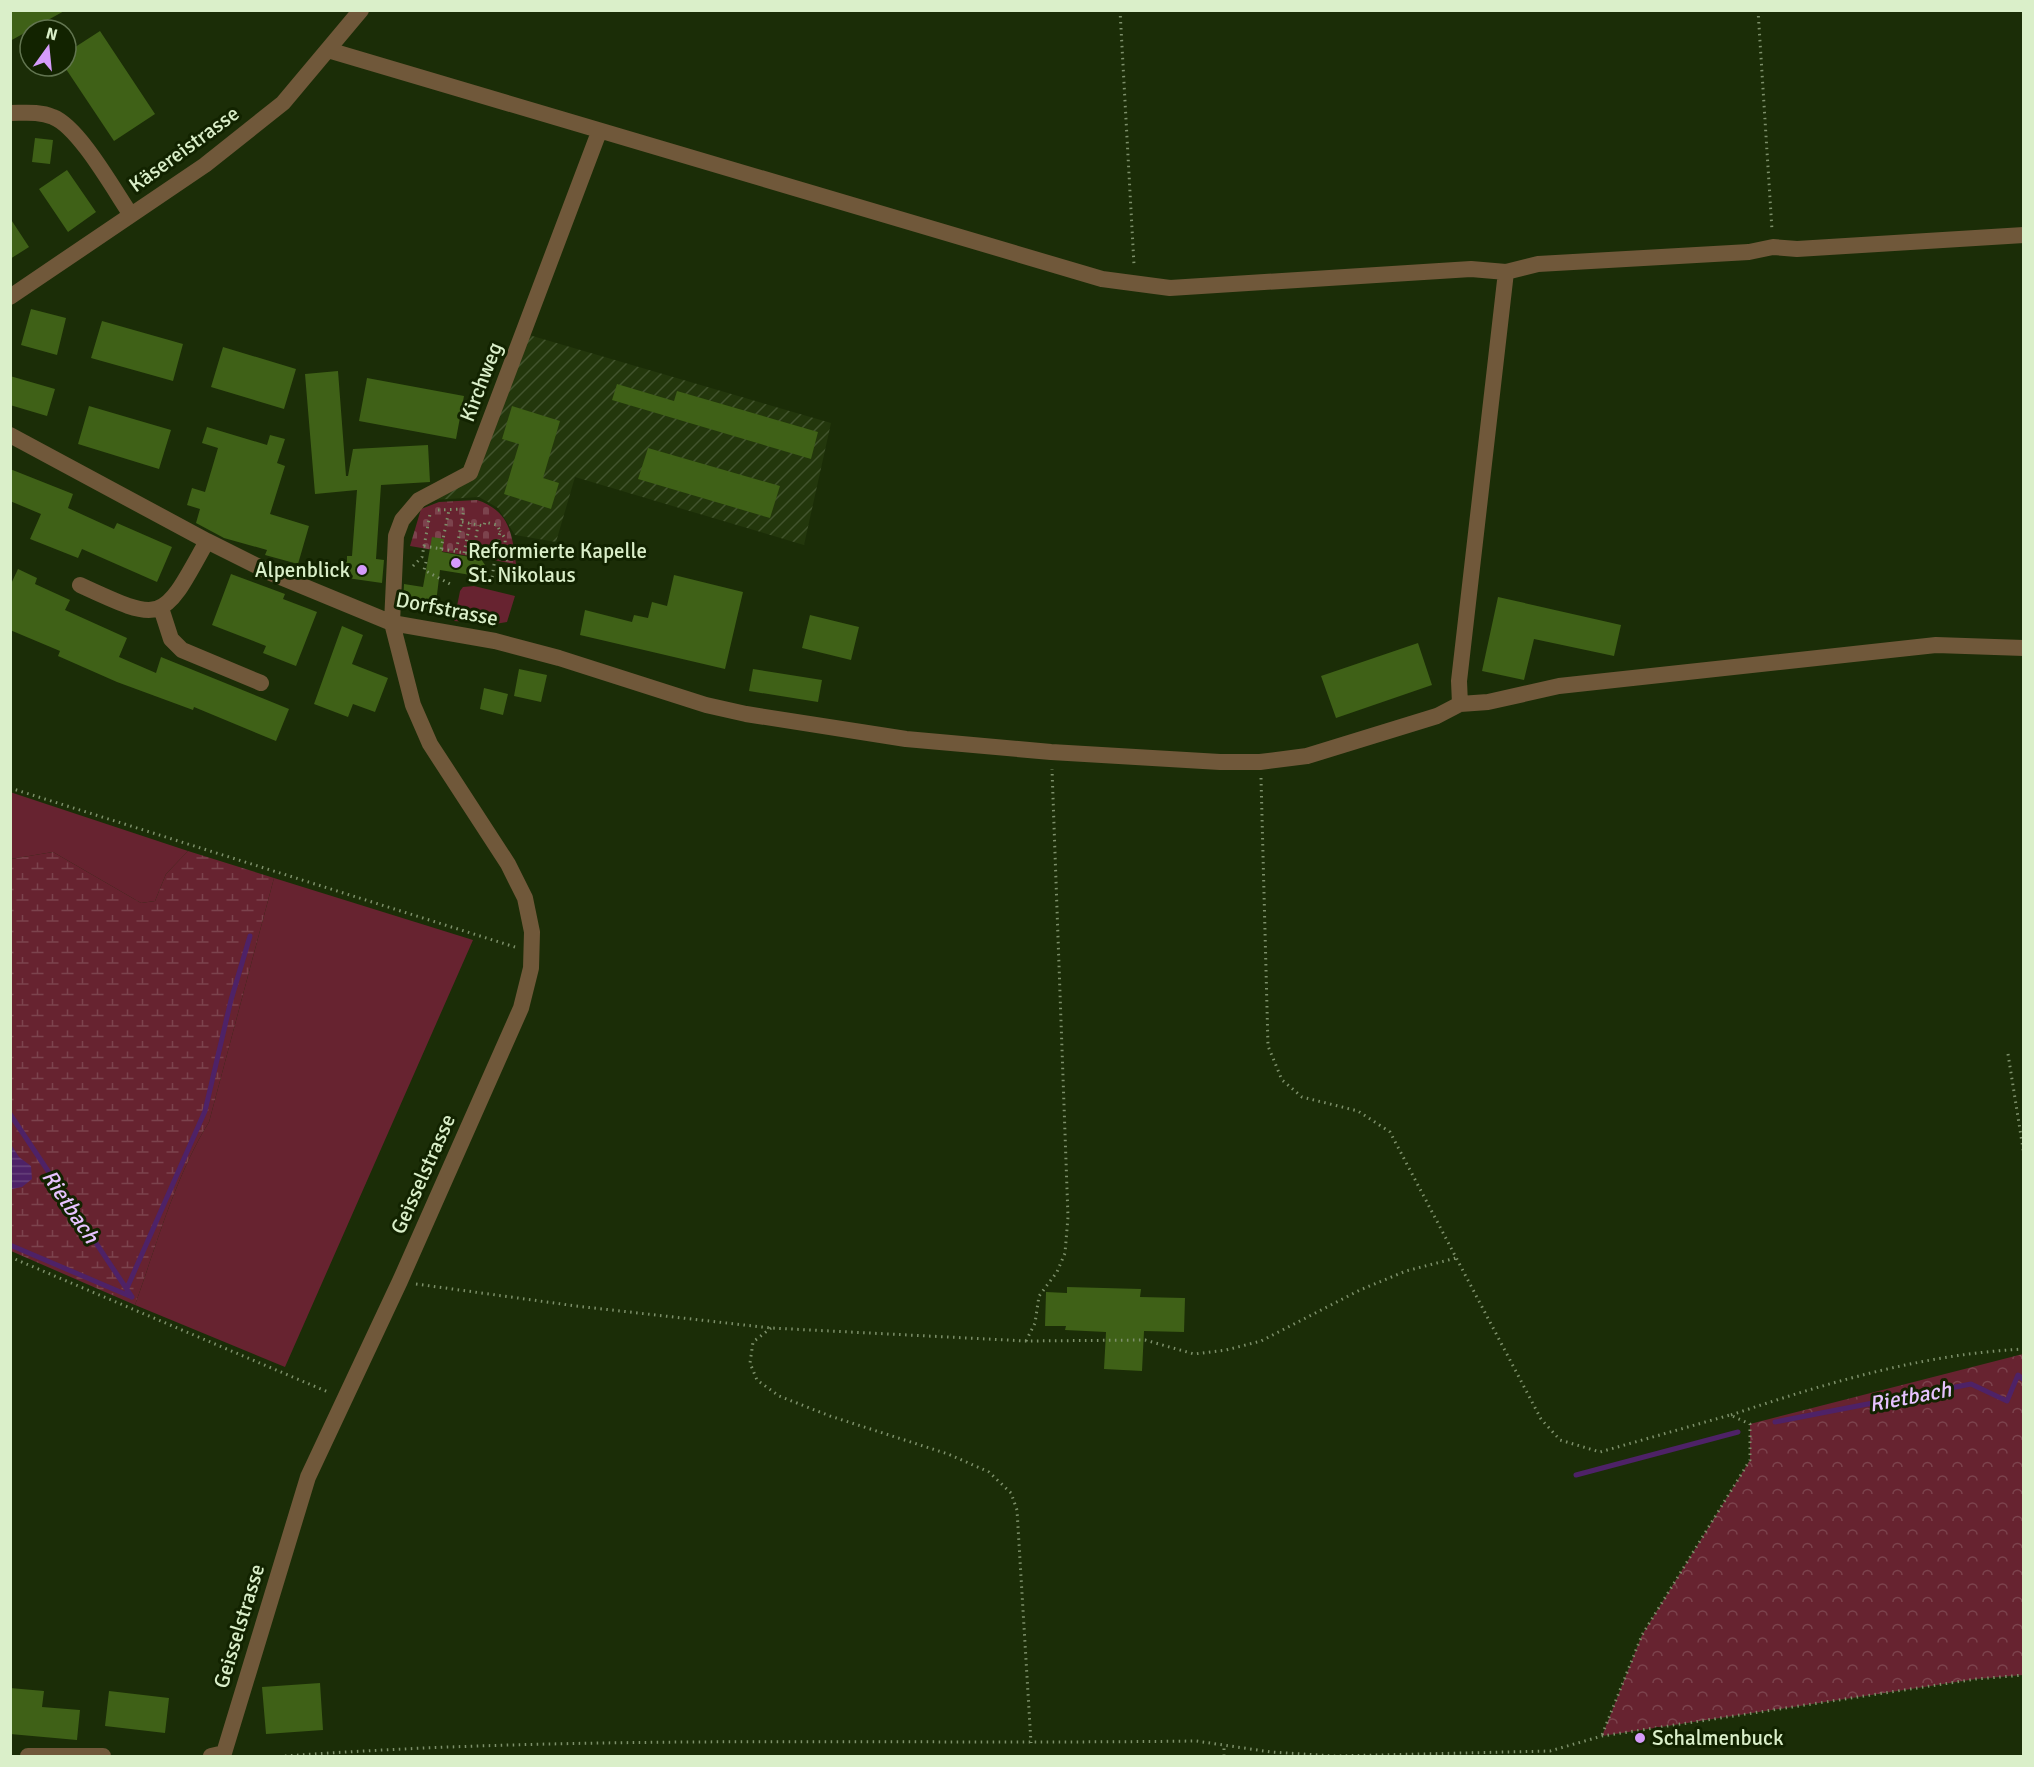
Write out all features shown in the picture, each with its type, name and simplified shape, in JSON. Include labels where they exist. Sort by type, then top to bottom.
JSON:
[{"type":"street","name":"Käsereistrasse","points":[[10,297],[205,165],[284,103],[360,10]]},
{"type":"street","points":[[328,50],[1102,279],[1135,285],[1193,286],[1471,269],[1506,272],[1538,264],[1749,252],[1773,247],[1797,249],[2024,235]]},
{"type":"street","points":[[10,113],[52,116],[72,129],[131,215]]},
{"type":"street","name":"Kirchweg","points":[[392,622],[396,536],[402,520],[419,500],[470,473],[599,132]]},
{"type":"street","points":[[1506,272],[1459,681],[1460,704],[1488,702],[1558,686],[1936,645],[2024,648]]},
{"type":"street","name":"Dorfstrasse","points":[[10,435],[207,542],[271,573],[392,622],[527,649],[706,705],[746,714],[906,739],[1052,752],[1220,762],[1260,762],[1307,756],[1437,716],[1460,704]]},
{"type":"street","points":[[80,585],[131,608],[148,611],[161,608],[173,599],[207,542]]},
{"type":"street","points":[[161,608],[171,639],[182,650],[261,683]]},
{"type":"street","name":"Geisselstrasse","points":[[218,1755],[304,1488],[400,1281],[521,1008],[531,968],[532,932],[525,898],[508,864],[430,744],[413,705],[392,622]]},
{"type":"street","points":[[28,1756],[103,1756]]},
{"type":"path","points":[[1120,10],[1135,285]]},
{"type":"path","points":[[1758,10],[1773,247]]},
{"type":"path","points":[[450,584],[424,570],[424,546],[429,515],[434,511],[464,509],[456,552]]},
{"type":"path","points":[[441,549],[449,510]]},
{"type":"path","points":[[424,546],[506,560],[505,538],[497,525],[484,522],[484,526],[462,522]]},
{"type":"path","points":[[464,553],[470,523]]},
{"type":"path","points":[[472,555],[478,525]]},
{"type":"path","points":[[491,584],[500,531]]},
{"type":"path","points":[[415,564],[424,559]]},
{"type":"path","points":[[1026,1341],[1035,1323],[1039,1296],[1057,1272],[1065,1253],[1068,1217],[1052,752]]},
{"type":"path","points":[[1260,762],[1268,1047],[1282,1080],[1302,1097],[1358,1111],[1390,1132],[1541,1419],[1560,1440],[1600,1452],[1839,1381],[1915,1363],[1977,1352],[2024,1349]]},
{"type":"path","points":[[10,788],[532,952]]},
{"type":"path","points":[[2008,1054],[2024,1155]]},
{"type":"path","points":[[10,1257],[344,1399]]},
{"type":"path","points":[[400,1281],[576,1306],[771,1328],[1026,1341],[1145,1340],[1194,1354],[1226,1350],[1261,1341],[1360,1290],[1406,1271],[1457,1258]]},
{"type":"path","points":[[771,1328],[753,1342],[750,1363],[758,1380],[779,1396],[830,1416],[948,1454],[989,1472],[1011,1493],[1017,1510],[1031,1743]]},
{"type":"path","points":[[1602,1736],[1642,1635],[1750,1460],[1750,1424],[1730,1415]]},
{"type":"path","points":[[285,1756],[372,1750],[612,1743],[1196,1741],[1271,1752],[1335,1756],[1538,1752],[1550,1751],[1602,1736],[1976,1679],[2024,1675]]},
{"type":"path","points":[[1224,1745],[1224,1756]]},
{"type":"shaded area","points":[[529,335],[831,423],[804,545],[575,477],[556,542],[515,535],[498,508],[479,497],[433,500],[452,491]]},
{"type":"shaded area","points":[[10,1143],[19,1157],[31,1166],[32,1179],[22,1187],[12,1189]]},
{"type":"green space","points":[[477,500],[496,510],[503,517],[511,533],[516,564],[410,546],[421,509],[439,502]]},
{"type":"green space","points":[[474,586],[515,596],[507,622],[495,624],[454,621],[460,591],[463,587]]},
{"type":"green space","points":[[10,792],[188,851],[166,874],[155,901],[141,903],[53,852],[11,859]]},
{"type":"green space","points":[[188,851],[274,878],[209,1122],[176,1188],[135,1305],[11,1251],[11,859],[53,852],[141,903],[155,901],[166,874]]},
{"type":"green space","points":[[274,878],[473,940],[285,1367],[135,1305],[176,1188],[209,1122]]},
{"type":"green space","points":[[2023,1354],[2023,1675],[1976,1679],[1602,1736],[1642,1635],[1750,1460],[1750,1424]]},
{"type":"building","points":[[10,10],[66,10],[52,18],[18,18],[18,37],[10,41]]},
{"type":"building","points":[[100,31],[155,114],[114,141],[72,78],[78,78],[78,45]]},
{"type":"building","points":[[35,138],[53,140],[50,164],[32,162]]},
{"type":"building","points":[[67,170],[96,212],[68,232],[39,189]]},
{"type":"building","points":[[10,218],[29,247],[10,259]]},
{"type":"building","points":[[31,309],[66,318],[57,355],[21,345]]},
{"type":"building","points":[[102,321],[183,344],[173,381],[91,358]]},
{"type":"building","points":[[223,347],[296,369],[284,409],[211,387]]},
{"type":"building","points":[[338,371],[346,476],[348,476],[353,449],[428,445],[430,482],[381,485],[376,559],[384,560],[382,583],[340,577],[342,562],[347,562],[347,556],[352,556],[357,490],[315,494],[305,374]]},
{"type":"building","points":[[10,376],[55,389],[47,416],[10,405]]},
{"type":"building","points":[[367,378],[464,396],[456,439],[359,421]]},
{"type":"building","points":[[617,384],[674,401],[677,391],[818,432],[811,459],[612,400]]},
{"type":"building","points":[[89,406],[171,430],[159,469],[78,444]]},
{"type":"building","points":[[512,406],[560,421],[543,478],[559,483],[551,509],[504,494],[519,444],[502,439]]},
{"type":"building","points":[[207,427],[267,445],[270,435],[285,439],[277,463],[285,466],[270,514],[309,526],[298,564],[265,555],[267,550],[224,538],[196,523],[200,509],[187,505],[192,488],[205,492],[218,448],[202,443]]},
{"type":"building","points":[[648,448],[780,486],[770,518],[638,479]]},
{"type":"building","points":[[10,469],[73,494],[68,508],[114,529],[117,523],[172,547],[157,582],[82,549],[78,558],[30,539],[41,514],[10,501]]},
{"type":"building","points":[[432,537],[444,539],[442,552],[481,559],[485,565],[484,572],[477,576],[440,570],[435,611],[403,607],[404,584],[423,587]]},
{"type":"building","points":[[18,569],[37,578],[35,584],[70,600],[65,610],[127,638],[119,657],[156,673],[161,657],[289,709],[276,741],[194,707],[193,710],[117,682],[58,656],[60,651],[10,630],[10,586]]},
{"type":"building","points":[[231,574],[285,594],[283,599],[317,612],[296,666],[263,653],[266,646],[212,625]]},
{"type":"building","points":[[674,575],[743,592],[725,669],[580,635],[585,610],[632,622],[634,615],[648,618],[652,602],[667,606]]},
{"type":"building","points":[[1498,597],[1621,625],[1614,656],[1534,639],[1524,680],[1482,671]]},
{"type":"building","points":[[810,615],[859,627],[851,660],[802,648]]},
{"type":"building","points":[[342,626],[363,635],[352,664],[388,678],[375,712],[353,704],[348,717],[314,704]]},
{"type":"building","points":[[1418,643],[1432,685],[1336,718],[1321,676]]},
{"type":"building","points":[[519,669],[547,675],[541,702],[514,696]]},
{"type":"building","points":[[753,669],[822,680],[818,702],[749,691]]},
{"type":"building","points":[[484,688],[508,694],[503,715],[480,709]]},
{"type":"building","points":[[1067,1287],[1141,1289],[1140,1297],[1185,1298],[1184,1332],[1144,1331],[1142,1371],[1104,1369],[1106,1332],[1065,1330],[1066,1326],[1045,1326],[1046,1292],[1067,1293]]},
{"type":"building","points":[[320,1683],[323,1730],[266,1734],[262,1687]]},
{"type":"building","points":[[10,1688],[44,1691],[42,1707],[80,1710],[77,1740],[10,1734]]},
{"type":"building","points":[[109,1691],[169,1698],[165,1733],[105,1726]]},
{"type":"waterway","points":[[127,1288],[205,1111],[231,1000],[250,936]]},
{"type":"waterway","name":"Rietbach","points":[[10,1114],[132,1297]]},
{"type":"waterway","points":[[10,1245],[132,1297]]},
{"type":"waterway","name":"Rietbach","points":[[1775,1422],[1971,1384],[2007,1401],[2018,1375],[2024,1380]]},
{"type":"waterway","name":"Rietbach","points":[[1576,1475],[1738,1432]]},
{"type":"place","name":"Reformierte Kapelle St. Nikolaus","points":[[456,563]]},
{"type":"place","name":"Alpenblick","points":[[362,570]]},
{"type":"place","name":"Schalmenbuck","points":[[1640,1738]]}]
